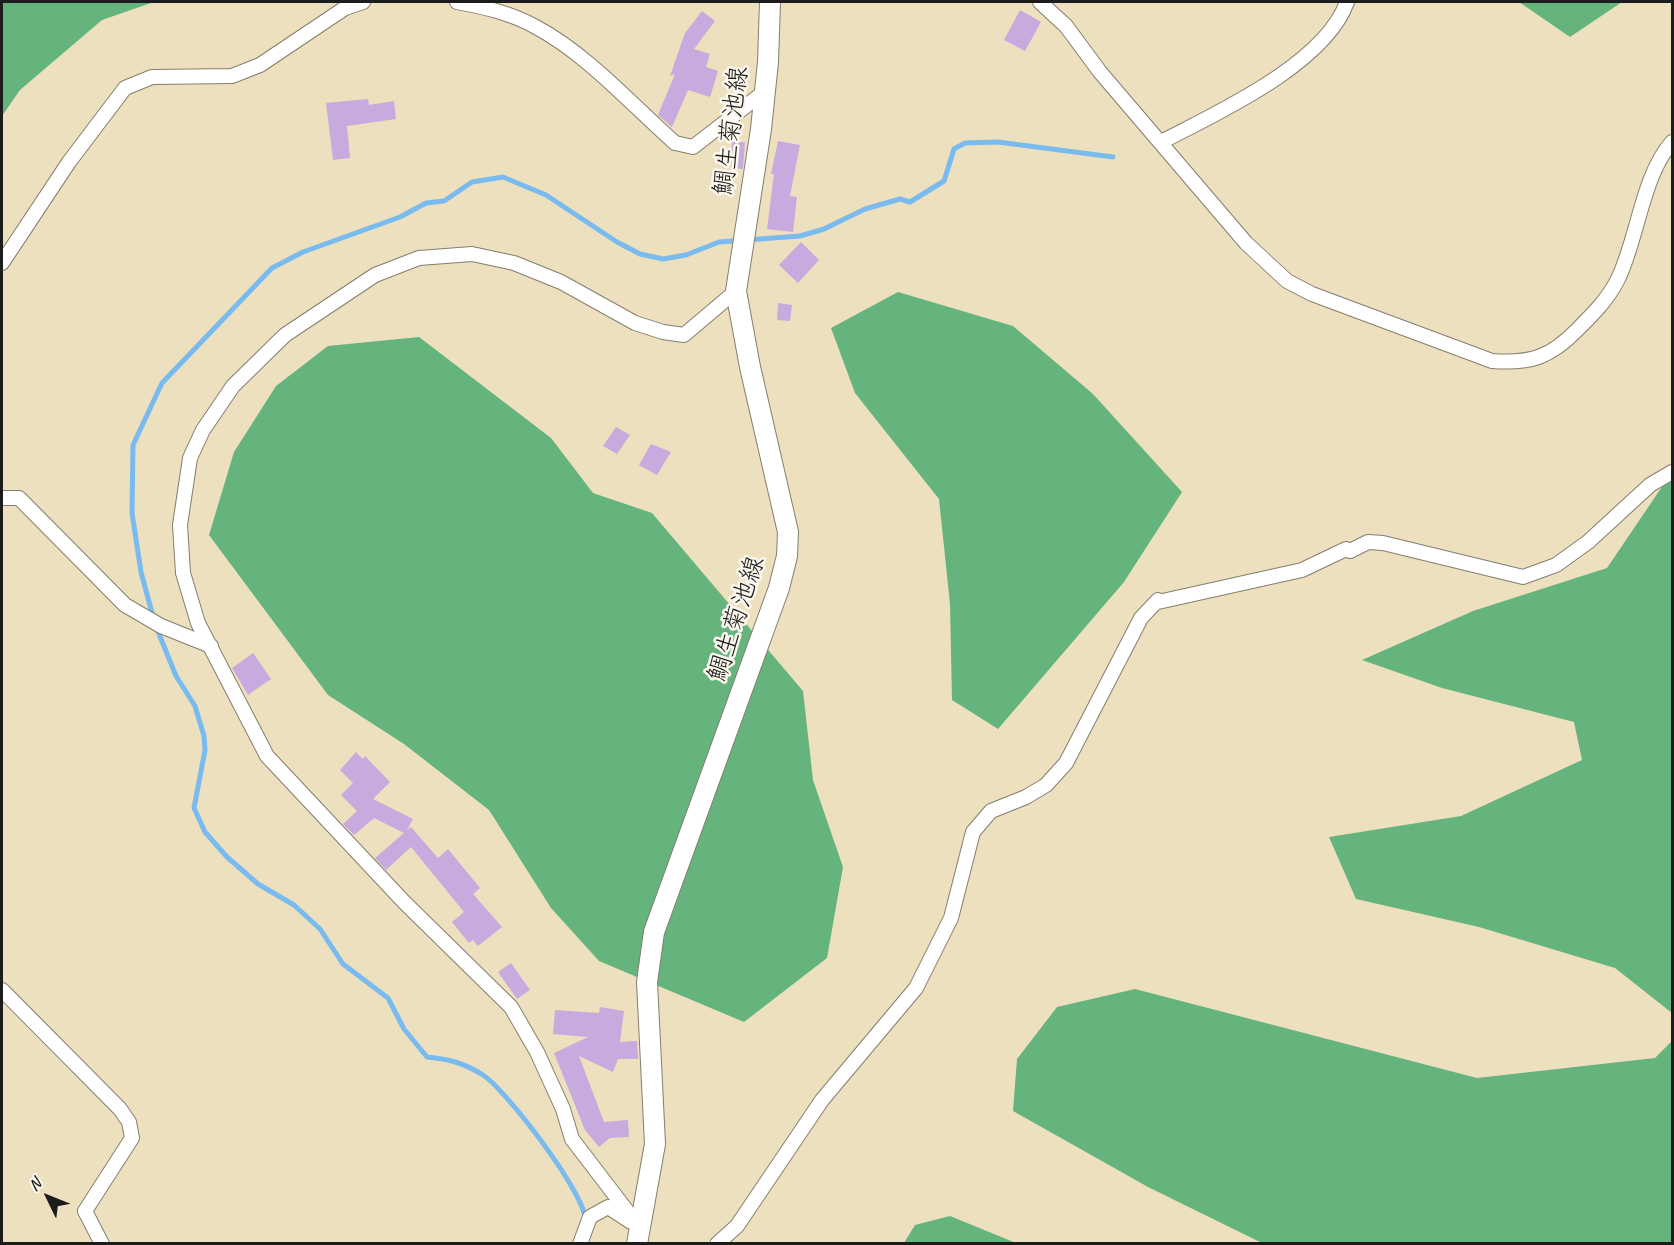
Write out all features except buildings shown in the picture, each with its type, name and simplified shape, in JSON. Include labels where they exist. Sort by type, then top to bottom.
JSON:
[{"type":"main road","name":"鯛生菊池線","points":[[639,1236],[655,1144],[647,982],[654,932],[775,599],[787,556],[788,532],[782,496],[750,367],[736,291],[768,62],[770,2]]},
{"type":"street","points":[[2,263],[69,162],[124,88],[152,77],[232,76],[260,65],[294,39],[345,8],[363,2]]},
{"type":"street","points":[[457,2],[495,9],[536,27],[580,57],[675,143],[693,147],[764,92]]},
{"type":"street","points":[[1040,2],[1066,26],[1100,72],[1246,243],[1287,281],[1312,294],[1492,361],[1512,363],[1536,360],[1562,346],[1607,300],[1619,277],[1652,180],[1665,150],[1672,142]]},
{"type":"street","points":[[1161,142],[1286,73],[1307,56],[1339,20],[1347,2]]},
{"type":"street","points":[[639,1236],[572,1139],[563,1109],[537,1052],[511,1007],[404,902],[267,756],[198,623],[183,573],[180,525],[190,458],[203,430],[233,386],[294,329],[375,275],[419,258],[472,254],[514,263],[561,282],[635,323],[663,332],[684,335],[736,291]]},
{"type":"street","points":[[717,1244],[737,1226],[822,1100],[916,988],[951,918],[973,832],[991,811],[1046,785],[1066,763],[1141,618],[1158,600],[1158,602],[1194,595],[1302,570],[1368,542],[1383,543],[1523,578],[1564,560],[1588,542],[1650,485],[1672,472]]},
{"type":"street","points":[[2,498],[19,498],[125,604],[161,626],[211,646]]},
{"type":"street","points":[[2,990],[120,1109],[129,1122],[132,1138],[85,1211],[102,1244]]},
{"type":"street","points":[[580,1244],[590,1217],[608,1207],[639,1236]]},
{"type":"green space","points":[[2,2],[154,2],[102,20],[20,90],[2,116]]},
{"type":"green space","points":[[1519,2],[1622,2],[1570,37]]},
{"type":"green space","points":[[898,292],[1013,326],[1093,394],[1182,492],[1124,582],[998,729],[952,700],[950,604],[939,499],[855,393],[831,328]]},
{"type":"green space","points":[[419,337],[551,438],[593,493],[652,513],[803,691],[813,780],[843,867],[827,958],[744,1022],[599,961],[551,908],[489,810],[404,744],[328,695],[209,535],[234,452],[276,386],[328,346]]},
{"type":"green space","points":[[1672,472],[1672,1013],[1615,968],[1479,927],[1356,899],[1329,837],[1461,816],[1582,760],[1574,722],[1442,688],[1362,660],[1473,611],[1607,568]]},
{"type":"green space","points":[[1135,989],[1477,1078],[1655,1058],[1672,1041],[1672,1243],[1262,1243],[1148,1187],[1013,1111],[1017,1059],[1057,1007]]},
{"type":"green space","points":[[950,1216],[1016,1243],[904,1243],[915,1225]]},
{"type":"waterway","points":[[585,1219],[582,1206],[559,1166],[525,1120],[494,1084],[483,1075],[463,1065],[449,1060],[427,1057],[404,1029],[388,998],[343,964],[320,929],[294,905],[258,884],[227,857],[205,832],[194,808],[205,750],[204,736],[195,706],[176,676],[155,624],[141,572],[132,513],[133,445],[162,383],[272,268],[303,252],[400,217],[426,203],[444,201],[472,182],[503,177],[546,195],[617,242],[640,254],[663,259],[686,255],[719,242],[800,236],[824,229],[865,209],[900,199],[910,202],[944,181],[954,149],[965,143],[998,142],[1113,157]]}]
